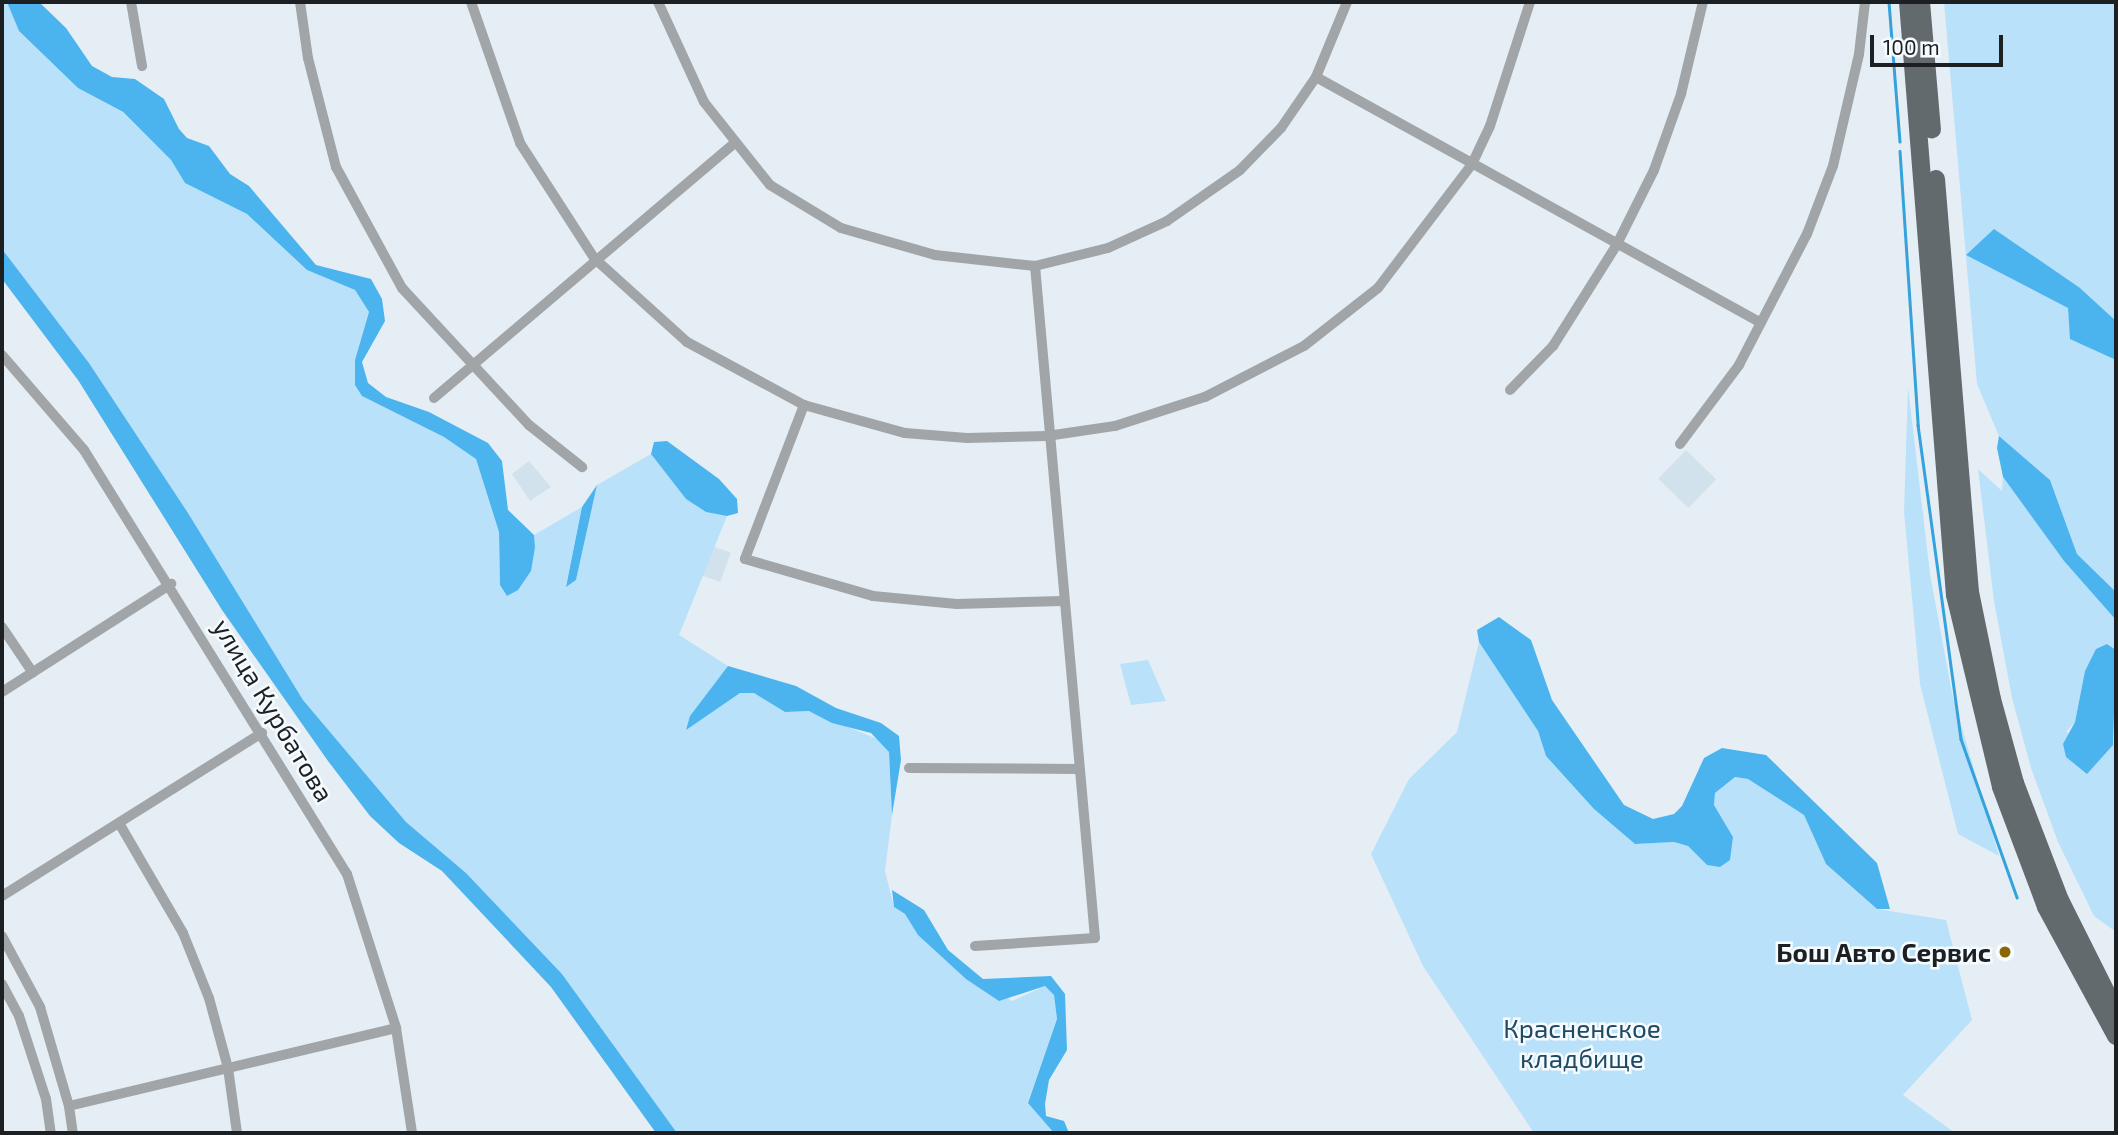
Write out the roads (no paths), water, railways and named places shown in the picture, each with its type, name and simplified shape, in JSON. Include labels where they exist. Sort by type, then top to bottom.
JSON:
[{"type":"main road","points":[[1908,2],[1955,594],[2001,788],[2046,907],[2116,1035]]},
{"type":"main road","points":[[1922,2],[1970,592],[2015,783],[2075,936],[2116,1012]]},
{"type":"street","points":[[131,2],[142,66]]},
{"type":"street","points":[[300,2],[308,58],[336,167],[402,288],[470,365],[529,425],[582,467]]},
{"type":"street","points":[[471,2],[520,143],[594,258],[687,342],[804,405],[905,433],[967,438],[1047,436],[1115,426],[1205,397],[1304,346],[1378,288],[1472,164],[1490,126],[1530,2]]},
{"type":"street","points":[[657,2],[704,102],[770,185],[841,229],[935,255],[1034,266],[1108,248],[1167,221],[1240,170],[1281,128],[1316,77],[1346,2]]},
{"type":"street","points":[[1510,390],[1553,346],[1616,246],[1654,170],[1681,94],[1703,2]]},
{"type":"street","points":[[1679,444],[1739,365],[1808,234],[1833,166],[1859,54],[1865,2]]},
{"type":"street","points":[[1316,77],[1616,246],[1761,323]]},
{"type":"street","points":[[434,398],[594,258],[735,144]]},
{"type":"street","points":[[975,946],[1095,938],[1047,436],[1034,266]]},
{"type":"street","name":"улица Курбатова","points":[[2,355],[85,450],[171,584],[347,874],[396,1028],[412,1133]]},
{"type":"street","points":[[804,405],[745,559],[873,596],[957,604],[1062,601]]},
{"type":"street","points":[[2,692],[171,584]]},
{"type":"street","points":[[2,627],[33,673]]},
{"type":"street","points":[[2,896],[262,733]]},
{"type":"street","points":[[909,768],[1078,769]]},
{"type":"street","points":[[119,823],[183,933],[228,1068],[237,1133]]},
{"type":"street","points":[[2,936],[40,1007],[69,1106],[73,1133]]},
{"type":"street","points":[[2,984],[19,1016],[51,1133]]},
{"type":"street","points":[[69,1106],[396,1028]]},
{"type":"waterway","points":[[1889,2],[1900,142]]},
{"type":"waterway","points":[[1900,151],[1918,425],[1961,739],[2017,897]]},
{"type":"place","name":"Бош Авто Сервис","points":[[2005,952]]},
{"type":"park label","name":"Красненское кладбище","points":[[1582,1043]]}]
